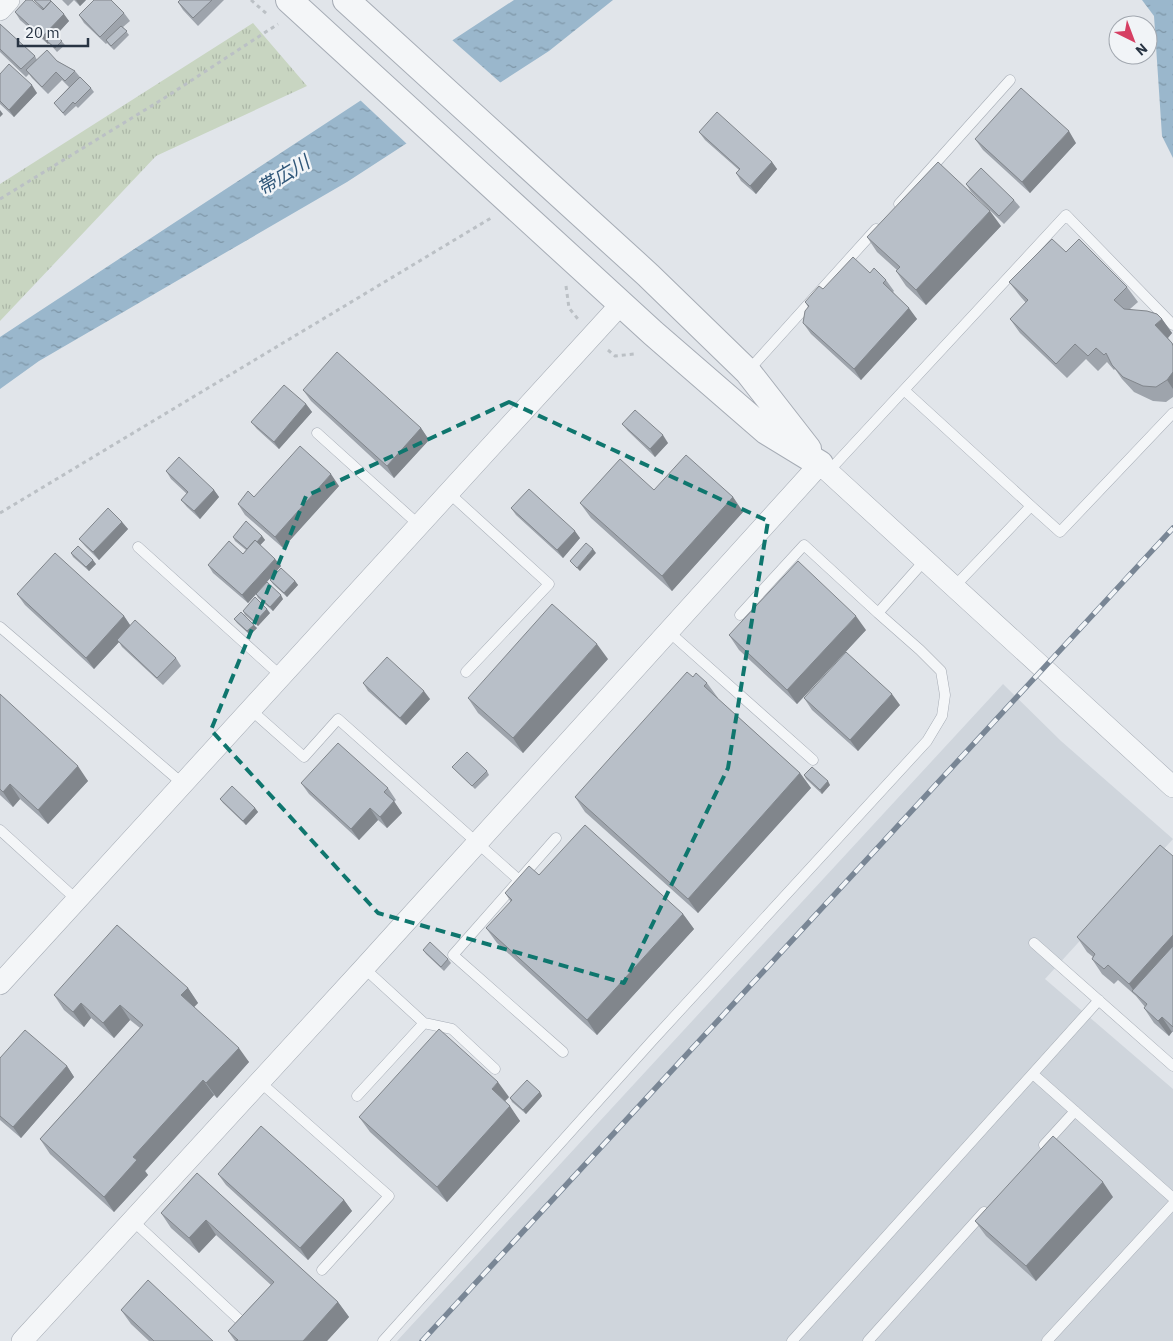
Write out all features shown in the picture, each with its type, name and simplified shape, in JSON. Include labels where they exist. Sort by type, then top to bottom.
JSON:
[{"type":"street","points":[[0,10],[9,0]]},
{"type":"street","points":[[289,0],[621,304],[766,430],[824,468]]},
{"type":"street","points":[[346,0],[648,275],[748,372],[824,468],[1173,787]]},
{"type":"street","points":[[0,984],[648,275]]},
{"type":"street","points":[[22,1341],[364,968],[668,631],[824,468]]},
{"type":"lane","points":[[748,372],[1010,80]]},
{"type":"lane","points":[[824,468],[904,390],[1066,215],[1173,325]]},
{"type":"lane","points":[[904,390],[1060,532],[1173,412]]},
{"type":"lane","points":[[317,433],[419,525]]},
{"type":"lane","points":[[449,493],[549,584],[466,672]]},
{"type":"lane","points":[[954,587],[1031,506]]},
{"type":"lane","points":[[383,1341],[644,1050],[927,741],[942,716],[945,694],[941,672],[920,650],[804,545],[740,615]]},
{"type":"lane","points":[[138,547],[281,676]]},
{"type":"lane","points":[[878,613],[924,560]]},
{"type":"lane","points":[[0,627],[183,784]]},
{"type":"lane","points":[[668,631],[813,760]]},
{"type":"lane","points":[[251,710],[304,757],[338,719],[519,880]]},
{"type":"lane","points":[[0,830],[77,900]]},
{"type":"lane","points":[[556,838],[453,955],[563,1052]]},
{"type":"lane","points":[[1034,943],[1173,1066]]},
{"type":"lane","points":[[364,968],[424,1023],[452,1029],[495,1069]]},
{"type":"lane","points":[[792,1341],[1100,1000]]},
{"type":"lane","points":[[357,1096],[424,1023]]},
{"type":"lane","points":[[1033,1074],[1173,1198]]},
{"type":"lane","points":[[260,1082],[389,1196],[322,1270]]},
{"type":"lane","points":[[1035,1156],[1075,1112]]},
{"type":"lane","points":[[1047,1341],[1173,1204]]},
{"type":"lane","points":[[868,1341],[988,1208]]},
{"type":"lane","points":[[132,1220],[244,1324]]},
{"type":"path","points":[[0,198],[166,98],[279,25],[251,0]]},
{"type":"path","points":[[0,513],[428,257],[490,217],[497,223]]},
{"type":"path","points":[[565,284],[569,308],[592,335]]},
{"type":"highlighted area","points":[[509,402],[768,521],[728,768],[624,983],[378,913],[211,730],[306,496]]},
{"type":"shaded area","points":[[1003,684],[1061,741],[1173,839],[1045,979],[1173,1089],[1173,1341],[397,1341]]},
{"type":"green space","points":[[253,23],[307,86],[156,156],[0,321],[0,184]]},
{"type":"water","name":"帯広川","points":[[514,0],[613,0],[549,51],[347,182],[39,361],[0,389],[0,337]]},
{"type":"water","points":[[1142,0],[1173,0],[1173,158],[1162,136],[1157,65],[1158,15],[1153,15]]},
{"type":"pier","points":[[451,39],[502,84],[408,145],[359,99]]},
{"type":"building","points":[[26,0],[32,0],[43,10],[51,1],[64,14],[42,37],[15,12]]},
{"type":"building","points":[[34,0],[50,0],[51,1],[44,9]]},
{"type":"building","points":[[94,0],[111,0],[124,13],[100,37],[79,15]]},
{"type":"building","points":[[180,0],[212,0],[193,18],[178,2]]},
{"type":"building","points":[[0,24],[35,56],[21,69],[0,49]]},
{"type":"building","points":[[121,26],[127,31],[111,46],[106,40]]},
{"type":"building","points":[[54,34],[62,41],[55,48],[47,41]]},
{"type":"building","points":[[47,50],[57,61],[75,71],[65,81],[56,72],[42,87],[26,70]]},
{"type":"building","points":[[9,64],[32,85],[9,110],[0,101],[0,74]]},
{"type":"building","points":[[80,77],[91,88],[75,104],[73,102],[63,113],[54,103]]},
{"type":"building","points":[[1021,88],[1069,131],[1022,182],[975,139]]},
{"type":"building","points":[[717,112],[772,162],[750,186],[736,173],[740,169],[699,132]]},
{"type":"building","points":[[938,162],[990,211],[916,290],[896,271],[900,267],[867,237]]},
{"type":"building","points":[[981,168],[1014,200],[999,216],[966,184]]},
{"type":"building","points":[[1052,239],[1066,252],[1079,239],[1127,287],[1114,300],[1124,309],[1147,311],[1157,314],[1162,319],[1155,325],[1173,346],[1173,372],[1167,380],[1156,387],[1143,386],[1123,377],[1112,365],[1106,353],[1104,355],[1096,348],[1088,356],[1075,344],[1056,364],[1010,319],[1028,300],[1009,282]]},
{"type":"building","points":[[853,257],[870,273],[874,268],[886,280],[883,283],[909,308],[854,369],[803,323],[805,311],[809,306],[805,302],[819,286],[823,289]]},
{"type":"building","points":[[337,352],[421,428],[387,466],[303,390]]},
{"type":"building","points":[[284,385],[306,404],[274,442],[251,422]]},
{"type":"building","points":[[635,410],[663,435],[650,449],[622,424]]},
{"type":"building","points":[[300,446],[331,474],[275,537],[238,504],[248,491],[254,497]]},
{"type":"building","points":[[686,455],[733,497],[662,576],[580,503],[620,459],[654,490]]},
{"type":"building","points":[[179,457],[214,490],[194,511],[181,500],[188,492],[166,471]]},
{"type":"building","points":[[529,489],[575,531],[557,550],[511,508]]},
{"type":"building","points":[[108,508],[122,522],[93,552],[79,539]]},
{"type":"building","points":[[246,521],[262,536],[257,542],[255,540],[247,549],[233,537]]},
{"type":"building","points":[[255,540],[275,559],[242,595],[208,565],[229,541],[243,554]]},
{"type":"building","points":[[586,543],[593,549],[577,568],[570,561]]},
{"type":"building","points":[[78,546],[93,560],[86,567],[71,553]]},
{"type":"building","points":[[55,553],[124,616],[86,658],[17,594]]},
{"type":"building","points":[[798,561],[856,616],[787,690],[729,635]]},
{"type":"building","points":[[281,568],[295,581],[284,593],[270,580]]},
{"type":"building","points":[[267,582],[281,595],[270,607],[256,594]]},
{"type":"building","points":[[255,597],[267,609],[255,622],[243,611]]},
{"type":"building","points":[[552,604],[597,644],[513,738],[468,698]]},
{"type":"building","points":[[241,612],[254,625],[247,631],[234,619]]},
{"type":"building","points":[[135,620],[176,658],[157,678],[117,640]]},
{"type":"building","points":[[846,652],[892,694],[850,740],[804,698]]},
{"type":"building","points":[[387,657],[424,691],[400,718],[363,683]]},
{"type":"building","points":[[687,672],[693,677],[696,673],[707,683],[704,686],[800,773],[688,899],[575,797]]},
{"type":"building","points":[[0,694],[78,766],[38,810],[10,784],[3,792],[0,789]]},
{"type":"building","points":[[338,743],[388,788],[384,792],[394,801],[380,817],[370,808],[351,829],[301,783]]},
{"type":"building","points":[[467,752],[487,771],[472,786],[452,767]]},
{"type":"building","points":[[812,767],[828,781],[820,790],[804,775]]},
{"type":"building","points":[[232,786],[255,808],[243,821],[220,799]]},
{"type":"building","points":[[585,825],[683,914],[587,1020],[486,928],[512,900],[505,893],[529,866],[539,875]]},
{"type":"building","points":[[1160,845],[1173,856],[1173,935],[1129,984],[1108,965],[1104,969],[1092,959],[1095,954],[1077,937]]},
{"type":"building","points":[[117,925],[188,988],[181,995],[239,1048],[206,1083],[203,1080],[133,1157],[137,1160],[104,1197],[40,1139],[143,1025],[120,1005],[103,1023],[81,1003],[73,1012],[54,995]]},
{"type":"building","points":[[430,942],[448,959],[441,967],[423,950]]},
{"type":"building","points":[[1173,946],[1173,1027],[1162,1017],[1158,1021],[1144,1008],[1147,1004],[1132,991]]},
{"type":"building","points":[[439,1029],[498,1082],[492,1089],[510,1106],[437,1187],[359,1117]]},
{"type":"building","points":[[25,1030],[67,1066],[13,1127],[0,1116],[0,1058]]},
{"type":"building","points":[[527,1080],[540,1092],[523,1110],[510,1098]]},
{"type":"building","points":[[261,1126],[344,1200],[300,1248],[218,1174]]},
{"type":"building","points":[[1053,1136],[1103,1182],[1026,1266],[975,1221]]},
{"type":"building","points":[[197,1173],[338,1302],[303,1341],[236,1341],[238,1340],[228,1331],[274,1282],[206,1220],[189,1238],[161,1213]]},
{"type":"building","points":[[148,1280],[213,1341],[154,1341],[121,1310]]},
{"type":"railway","points":[[422,1341],[1173,528]]}]
